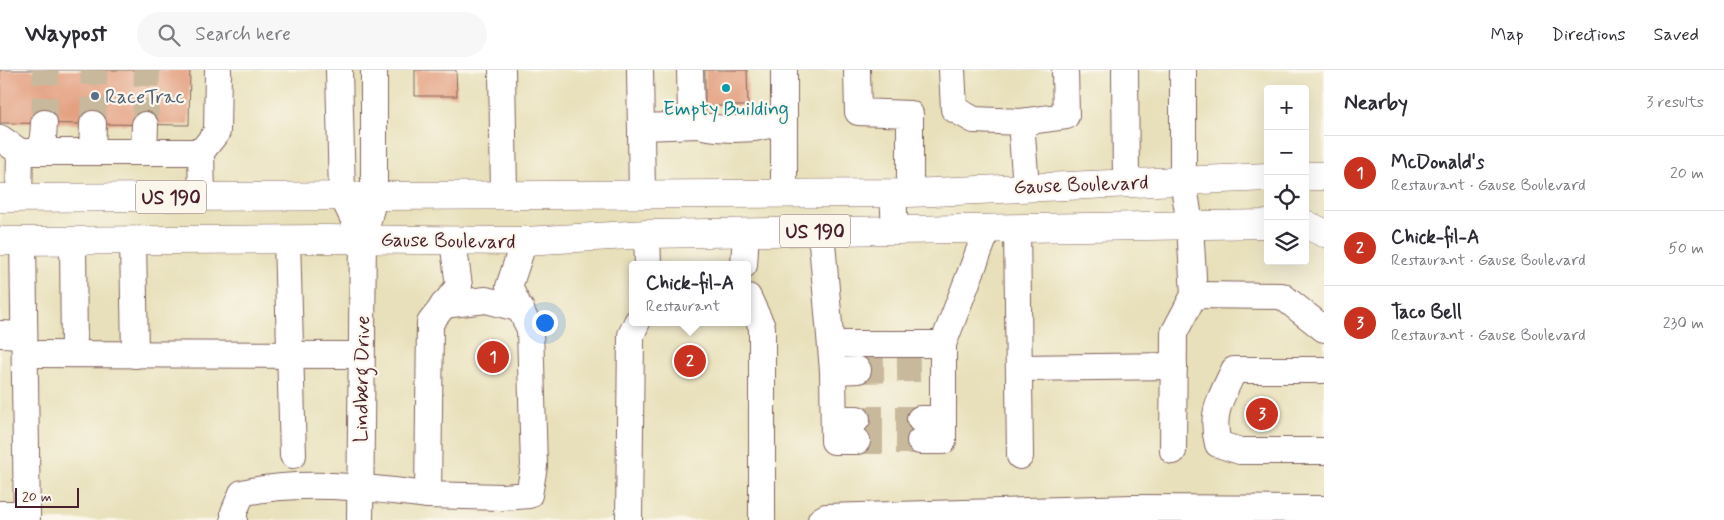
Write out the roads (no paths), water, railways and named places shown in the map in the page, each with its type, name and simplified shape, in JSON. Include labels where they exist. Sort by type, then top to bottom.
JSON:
[{"type":"main road","points":[[1309,176],[1324,176]]},
{"type":"main road","name":"Gause Boulevard","points":[[10,198],[902,193],[1264,177]]},
{"type":"main road","points":[[1309,223],[1324,223]]},
{"type":"main road","name":"Gause Boulevard","points":[[11,241],[363,239],[524,241],[647,234],[1264,224]]},
{"type":"main road","points":[[1309,225],[1324,232]]},
{"type":"street","points":[[202,197],[201,152],[217,132],[218,70]]},
{"type":"street","points":[[339,70],[342,195],[363,239]]},
{"type":"street","points":[[363,239],[374,197],[374,70]]},
{"type":"street","points":[[502,70],[504,195]]},
{"type":"street","points":[[640,70],[642,194]]},
{"type":"street","points":[[690,70],[691,114],[699,124]]},
{"type":"street","points":[[784,70],[784,193]]},
{"type":"street","points":[[857,70],[858,112],[910,114],[902,193],[895,230]]},
{"type":"street","points":[[952,70],[954,108],[974,120],[1021,122],[1066,116],[1065,70]]},
{"type":"street","points":[[1125,70],[1126,182]]},
{"type":"street","points":[[1173,451],[1174,333],[1194,295],[1190,225],[1183,180],[1183,70]]},
{"type":"street","points":[[641,127],[699,124],[761,127],[770,126],[784,115]]},
{"type":"street","points":[[1021,122],[1026,187]]},
{"type":"street","points":[[10,198],[21,148],[44,123]]},
{"type":"street","points":[[92,152],[93,124]]},
{"type":"street","points":[[144,152],[145,124]]},
{"type":"street","points":[[21,148],[92,152],[201,152]]},
{"type":"street","points":[[928,426],[931,370],[988,228]]},
{"type":"street","points":[[1017,228],[1020,456]]},
{"type":"street","points":[[821,231],[831,344],[845,370],[849,426]]},
{"type":"street","points":[[744,261],[746,232]]},
{"type":"street","points":[[647,234],[648,261]]},
{"type":"street","points":[[287,239],[293,455]]},
{"type":"street","name":"Lindberg Drive","points":[[360,520],[363,239]]},
{"type":"street","points":[[133,240],[135,354]]},
{"type":"street","points":[[0,514],[27,517],[11,241]]},
{"type":"street","points":[[73,241],[74,354]]},
{"type":"street","points":[[428,495],[430,323],[459,286],[453,241]]},
{"type":"street","points":[[234,520],[234,512],[242,493],[264,488],[360,487],[428,495],[502,498],[529,495],[534,466],[530,329],[509,287],[524,241]]},
{"type":"street","points":[[1194,295],[1282,296],[1324,328]]},
{"type":"street","points":[[443,306],[486,300],[521,309]]},
{"type":"street","points":[[751,303],[762,327],[762,520]]},
{"type":"street","points":[[629,520],[631,335],[635,326]]},
{"type":"street","points":[[16,341],[74,354],[361,355]]},
{"type":"street","points":[[831,344],[943,344]]},
{"type":"street","points":[[1019,368],[1174,366]]},
{"type":"street","points":[[1324,370],[1234,370],[1215,411],[1214,428],[1218,444],[1240,451],[1324,451]]},
{"type":"street","points":[[821,520],[826,517],[1114,509],[1259,514],[1310,512]]},
{"type":"tunnel","points":[[44,123],[46,70]]},
{"type":"tunnel","points":[[93,124],[94,70]]},
{"type":"tunnel","points":[[145,125],[147,70]]},
{"type":"tunnel","points":[[858,370],[920,369]]},
{"type":"tunnel","points":[[857,419],[920,419]]},
{"type":"tunnel","points":[[857,441],[920,441]]},
{"type":"place","name":"Empty Building","points":[[726,88]]},
{"type":"place","name":"RaceTrac","points":[[95,96]]},
{"type":"place","name":"McDonald's","points":[[493,357]]},
{"type":"place","name":"Chick-fil-A","points":[[690,361]]},
{"type":"place","name":"Taco Bell","points":[[1262,414]]}]
